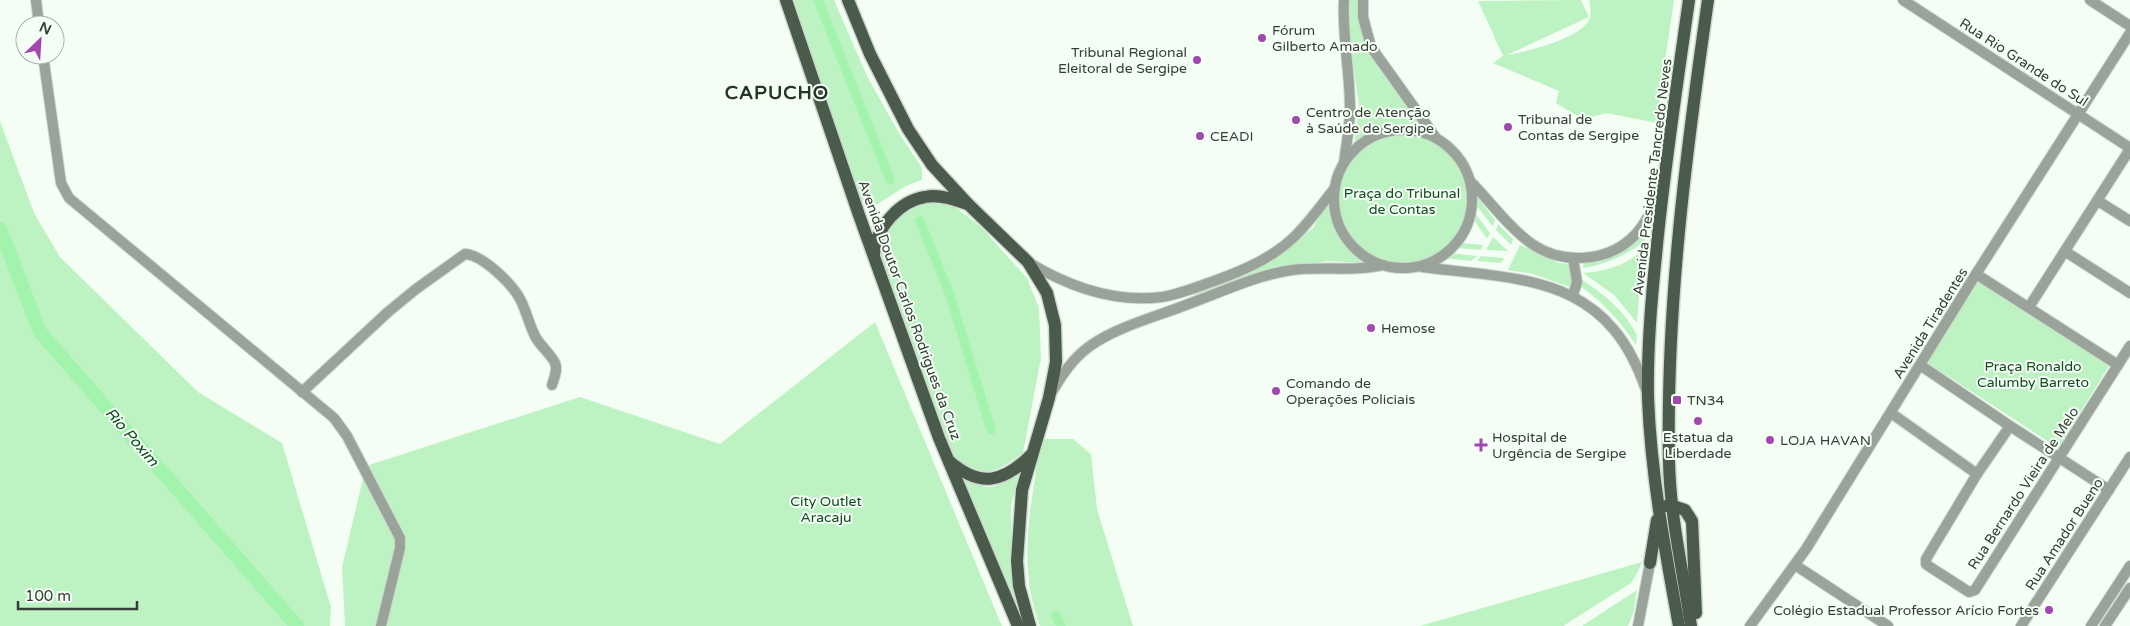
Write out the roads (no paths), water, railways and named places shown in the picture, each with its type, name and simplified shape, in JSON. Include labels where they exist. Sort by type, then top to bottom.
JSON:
[{"type":"main road","name":"Avenida Doutor Carlos Rodrigues da Cruz","points":[[786,0],[874,256],[947,460],[1025,624]]},
{"type":"main road","points":[[848,0],[870,54],[908,129],[932,165],[1028,262],[1047,293],[1055,325],[1056,362],[1049,398],[1022,490],[1017,561],[1025,624]]},
{"type":"main road","name":"Avenida Presidente Tancredo Neves","points":[[1679,626],[1651,450],[1648,397],[1649,333],[1663,181],[1689,0]]},
{"type":"main road","points":[[1691,626],[1673,506],[1669,462],[1670,383],[1676,254],[1689,130],[1708,0]]},
{"type":"main road","points":[[874,256],[875,244],[881,230],[897,211],[912,200],[934,196],[954,199],[969,204]]},
{"type":"main road","points":[[947,460],[960,471],[990,480],[1001,478],[1012,472],[1032,454]]},
{"type":"main road","points":[[1650,563],[1659,509],[1673,506],[1685,510],[1692,521],[1695,626]]},
{"type":"street","points":[[36,0],[38,15]]},
{"type":"street","points":[[1344,0],[1344,32],[1350,108],[1349,130],[1343,165],[1335,188],[1334,206],[1342,232],[1361,254],[1383,265],[1399,268],[1418,266],[1434,261],[1450,250],[1460,238],[1468,223],[1472,201],[1470,180]]},
{"type":"street","points":[[1363,0],[1363,17],[1372,46],[1436,139],[1455,154],[1470,180],[1519,234],[1533,244],[1549,253],[1572,258],[1583,258],[1610,251],[1632,238],[1651,212],[1663,181]]},
{"type":"street","points":[[2090,0],[2130,26]]},
{"type":"street","name":"Rua Rio Grande do Sul","points":[[1909,2],[2130,149]]},
{"type":"street","name":"Avenida Tiradentes","points":[[1750,626],[1795,565],[1976,274],[2130,33]]},
{"type":"street","points":[[44,65],[61,183],[69,198],[334,418],[343,430],[399,534],[400,548],[381,626]]},
{"type":"street","points":[[1343,165],[1361,145],[1392,131],[1413,131],[1436,139]]},
{"type":"street","points":[[2029,307],[2066,252],[2130,149]]},
{"type":"street","points":[[1028,262],[1054,277],[1080,288],[1120,297],[1164,296],[1185,291],[1248,268],[1272,254],[1302,229],[1335,188]]},
{"type":"street","points":[[2098,200],[2130,221]]},
{"type":"street","points":[[2066,252],[2130,293]]},
{"type":"street","points":[[302,392],[388,312],[465,254],[478,257],[494,270],[522,302],[533,333],[556,364],[556,374],[552,386]]},
{"type":"street","points":[[1572,258],[1577,282],[1573,295]]},
{"type":"street","points":[[1049,398],[1073,361],[1091,346],[1104,338],[1150,318],[1278,273],[1309,268],[1363,268],[1383,265]]},
{"type":"street","points":[[1418,266],[1539,283],[1573,295],[1596,311],[1614,328],[1632,355],[1648,397]]},
{"type":"street","points":[[1976,274],[2118,365]]},
{"type":"street","points":[[1185,291],[1191,304]]},
{"type":"street","name":"Rua Bernardo Vieira de Melo","points":[[1977,474],[1926,559],[1926,564],[1969,592],[1975,590],[2130,346]]},
{"type":"street","points":[[1920,364],[2010,426],[2109,490]]},
{"type":"street","points":[[1891,413],[1977,474],[2010,426]]},
{"type":"street","name":"Rua Amador Bueno","points":[[2021,626],[2130,457]]},
{"type":"street","points":[[1638,626],[1650,563]]},
{"type":"street","points":[[1795,565],[1888,626]]},
{"type":"street","points":[[2091,626],[2130,566]]},
{"type":"street","points":[[2105,626],[2130,588]]},
{"type":"waterway","points":[[818,0],[890,180]]},
{"type":"waterway","points":[[920,221],[950,295],[991,430]]},
{"type":"waterway","name":"Rio Poxim","points":[[0,229],[40,332],[297,626]]},
{"type":"waterway","points":[[1056,616],[1061,626]]},
{"type":"place","name":"Fórum Gilberto Amado","points":[[1262,38]]},
{"type":"place","name":"Tribunal Regional Eleitoral de Sergipe","points":[[1197,60]]},
{"type":"place","name":"Centro de Atenção à Saúde de Sergipe","points":[[1296,120]]},
{"type":"place","name":"Tribunal de Contas de Sergipe","points":[[1508,127]]},
{"type":"place","name":"CEADI","points":[[1200,136]]},
{"type":"place","name":"Hemose","points":[[1371,328]]},
{"type":"place","name":"Comando de Operações Policiais","points":[[1276,391]]},
{"type":"place","name":"TN34","points":[[1677,400]]},
{"type":"place","name":"Estatua da Liberdade","points":[[1698,421]]},
{"type":"place","name":"LOJA HAVAN","points":[[1770,440]]},
{"type":"place","name":"Hospital de Urgência de Sergipe","points":[[1481,445]]},
{"type":"place","name":"Colégio Estadual Professor Arício Fortes","points":[[2049,610]]},
{"type":"district","name":"CAPUCHO","points":[[777,92]]},
{"type":"park label","name":"Praça do Tribunal de Contas","points":[[1402,202]]},
{"type":"park label","name":"Praça Ronaldo Calumby Barreto","points":[[2033,374]]},
{"type":"park label","name":"City Outlet Aracaju","points":[[826,510]]}]
